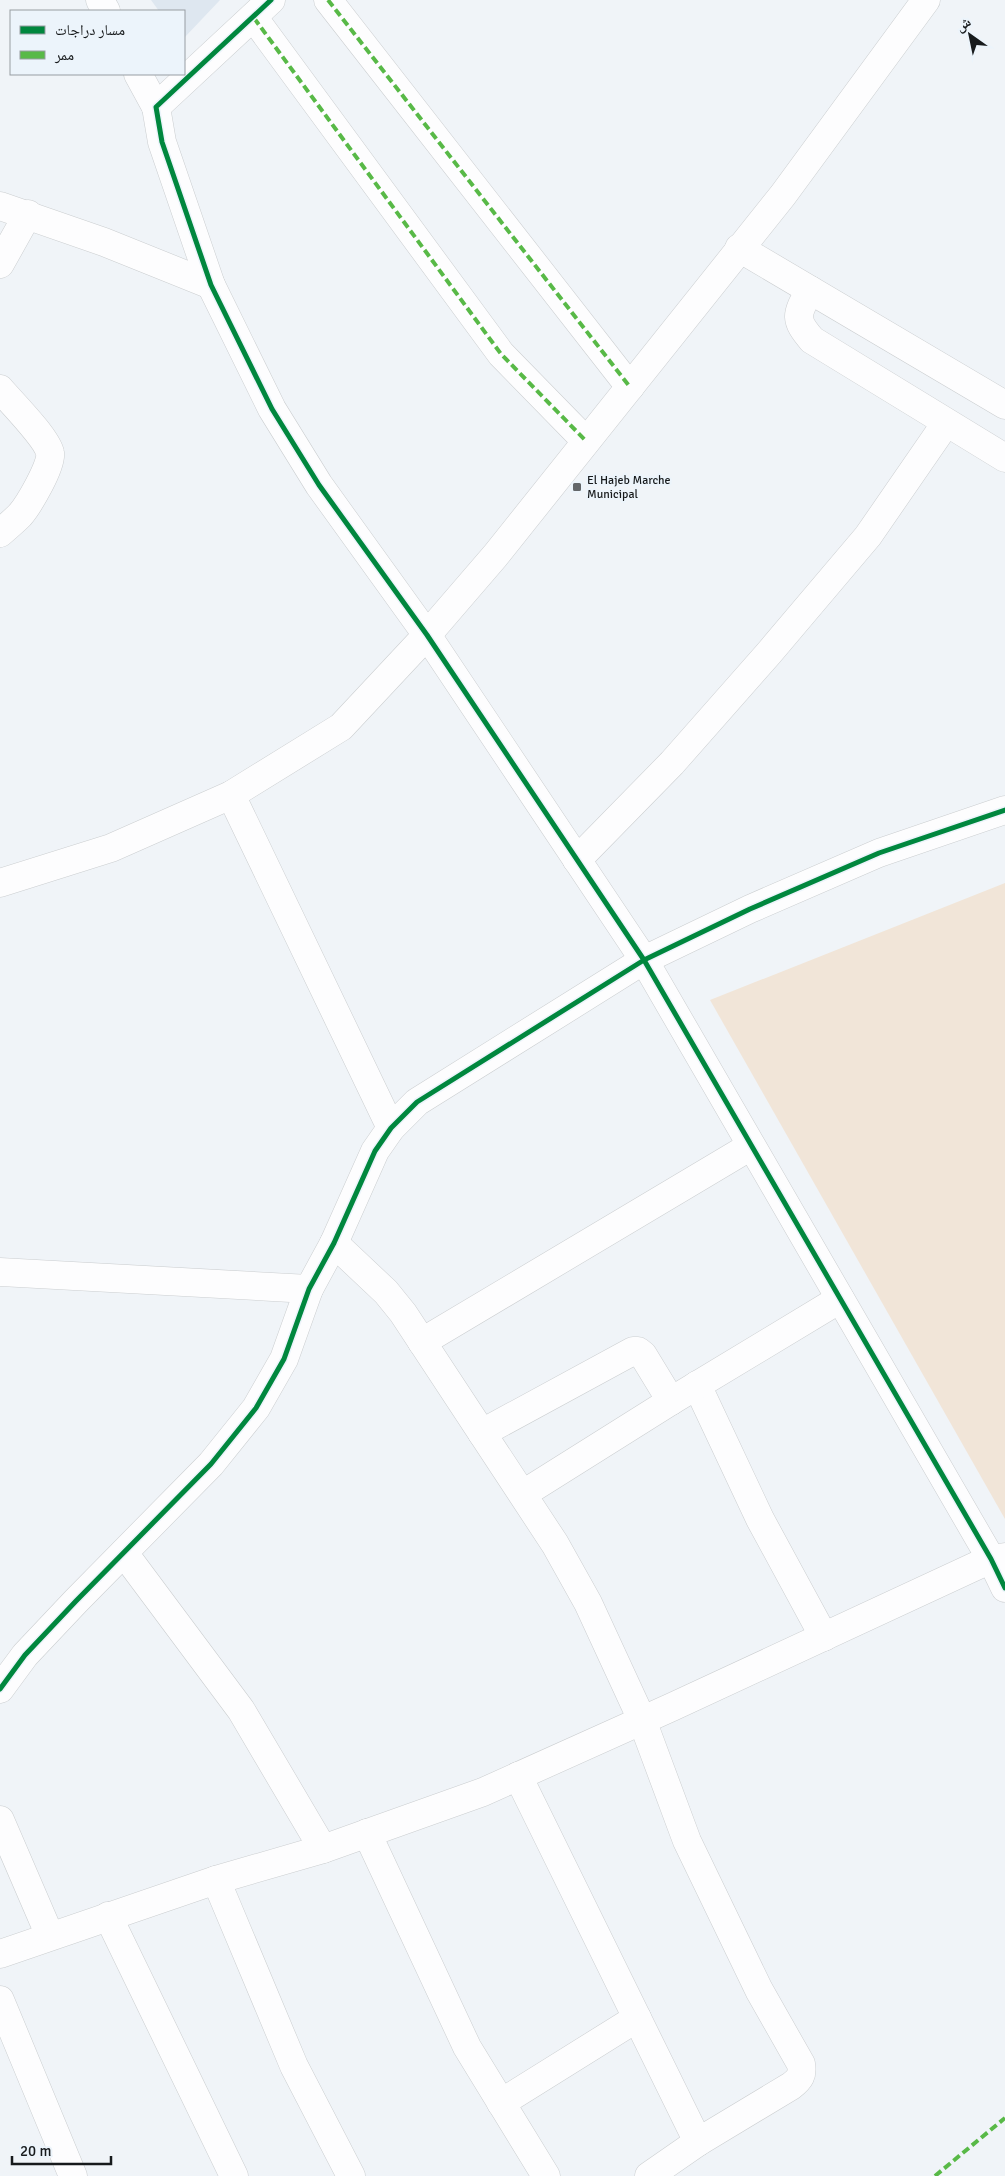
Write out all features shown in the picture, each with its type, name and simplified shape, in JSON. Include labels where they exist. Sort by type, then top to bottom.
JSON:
[{"type":"street","points":[[328,0],[630,387]]},
{"type":"street","points":[[0,883],[111,848],[231,795],[341,726],[427,635],[496,556],[783,195],[920,4]]},
{"type":"street","points":[[156,108],[262,9],[501,354],[586,441]]},
{"type":"street","points":[[139,75],[156,108],[162,142],[211,285],[282,426],[319,485],[427,635],[644,960],[840,1299],[998,1558],[1005,1588]]},
{"type":"street","points":[[0,206],[28,214],[211,285]]},
{"type":"street","points":[[0,264],[28,214]]},
{"type":"street","points":[[739,248],[1005,405]]},
{"type":"street","points":[[810,290],[798,312],[798,320],[812,340],[1005,458]]},
{"type":"street","points":[[0,389],[43,440],[50,453],[50,462],[45,473],[21,514],[0,533]]},
{"type":"street","points":[[576,860],[672,763],[769,653],[868,536],[946,423]]},
{"type":"street","points":[[231,795],[391,1128]]},
{"type":"street","points":[[0,1689],[25,1655],[211,1464],[256,1408],[284,1359],[309,1289],[334,1243],[374,1151],[391,1128],[417,1102],[644,960],[750,909],[879,853],[1005,810]]},
{"type":"street","points":[[422,1342],[751,1146]]},
{"type":"street","points":[[334,1243],[386,1292],[422,1342],[555,1544],[588,1603],[642,1720],[687,1841],[759,1990],[801,2064],[800,2080],[792,2086],[698,2142],[649,2176]]},
{"type":"street","points":[[0,1272],[309,1289]]},
{"type":"street","points":[[523,1494],[671,1400],[840,1299]]},
{"type":"street","points":[[482,1433],[633,1351],[638,1351],[643,1355],[671,1400]]},
{"type":"street","points":[[697,1385],[760,1519],[824,1637]]},
{"type":"street","points":[[124,1553],[241,1710],[323,1849]]},
{"type":"street","points":[[0,1954],[216,1880],[323,1849],[483,1792],[998,1558]]},
{"type":"street","points":[[518,1776],[698,2142]]},
{"type":"street","points":[[0,1820],[50,1936]]},
{"type":"street","points":[[367,1833],[467,2047],[546,2176]]},
{"type":"street","points":[[216,1880],[294,2066],[351,2176]]},
{"type":"street","points":[[108,1916],[234,2176]]},
{"type":"street","points":[[0,2000],[73,2176]]},
{"type":"street","points":[[502,2103],[637,2018]]},
{"type":"shaded area","points":[[151,0],[220,0],[185,37],[185,10],[158,10]]},
{"type":"shaded area","points":[[1005,883],[1005,1519],[710,1000]]},
{"type":"marked path","points":[[328,0],[630,387]]},
{"type":"marked path","points":[[254,18],[501,354],[586,441]]},
{"type":"marked path","points":[[935,2176],[1005,2118]]},
{"type":"cycle path","points":[[271,0],[156,107],[162,142],[211,285],[272,409],[319,485],[427,635],[644,960],[991,1559],[1005,1588]]},
{"type":"cycle path","points":[[0,1689],[25,1655],[211,1464],[256,1408],[284,1359],[309,1289],[334,1243],[375,1151],[391,1128],[417,1102],[644,960],[750,909],[879,853],[1005,810]]},
{"type":"place","name":"El Hajeb Marche Municipal","points":[[577,487]]}]
